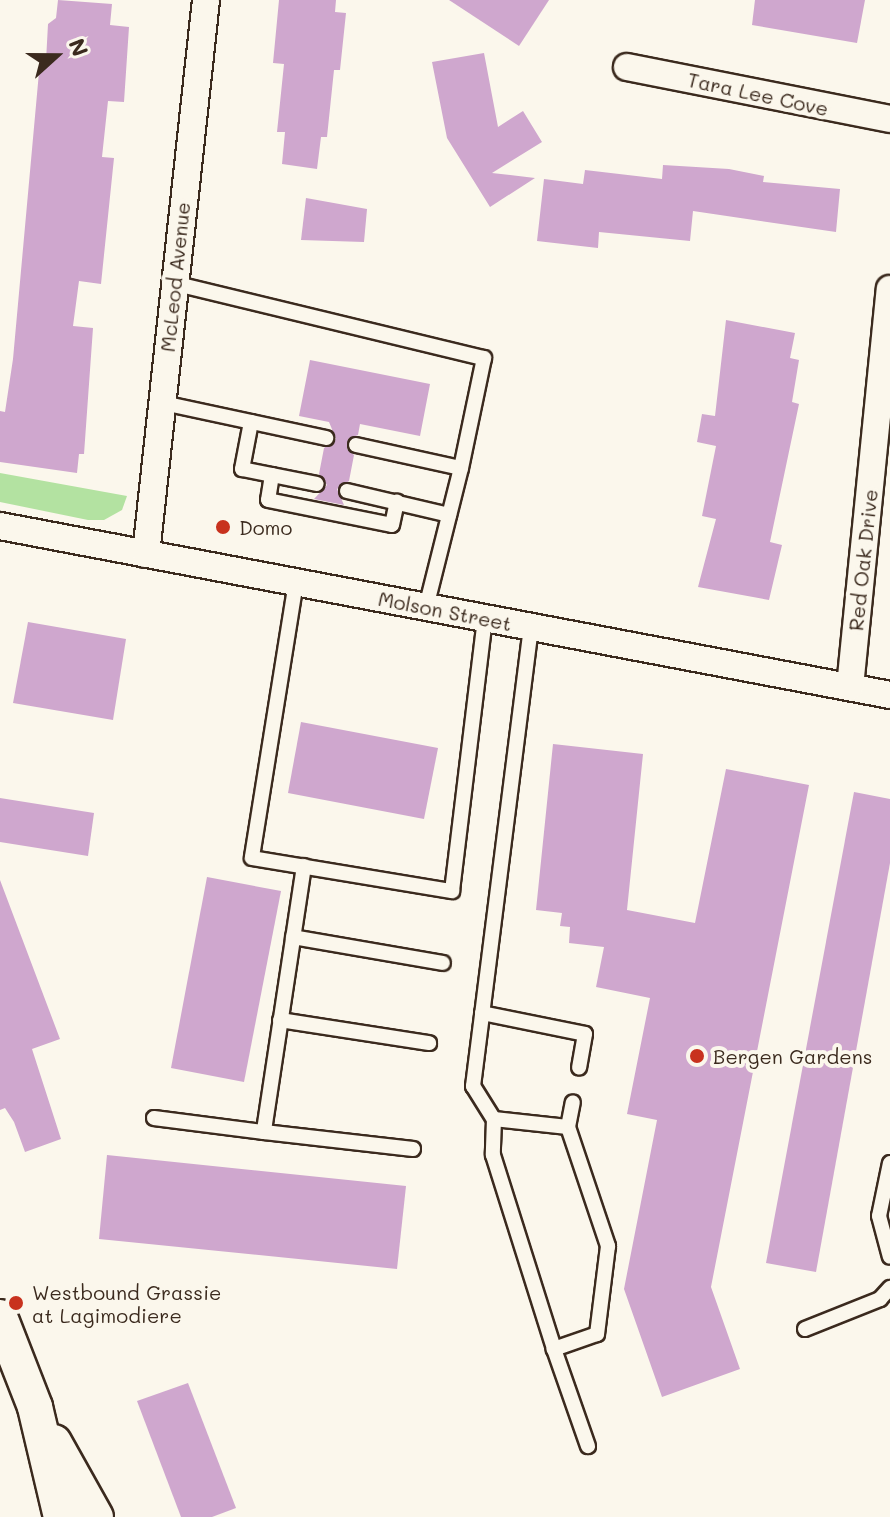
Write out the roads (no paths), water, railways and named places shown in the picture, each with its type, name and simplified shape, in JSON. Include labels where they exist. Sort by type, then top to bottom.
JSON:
[{"type":"street","name":"McLeod Avenue","points":[[146,554],[206,0]]},
{"type":"street","name":"Tara Lee Cove","points":[[627,67],[890,119]]},
{"type":"street","name":"Red Oak Drive","points":[[850,687],[890,289]]},
{"type":"street","name":"Molson Street","points":[[0,526],[890,695]]},
{"type":"street","points":[[0,1317],[35,1407],[96,1517]]},
{"type":"street","points":[[35,1407],[61,1517]]},
{"type":"lane","points":[[173,283],[484,358],[461,468],[426,607]]},
{"type":"lane","points":[[163,403],[326,438]]},
{"type":"lane","points":[[251,422],[242,469],[317,484]]},
{"type":"lane","points":[[356,445],[461,468]]},
{"type":"lane","points":[[272,475],[268,500],[392,525],[397,502]]},
{"type":"lane","points":[[347,491],[449,515]]},
{"type":"lane","points":[[296,582],[252,858],[452,891],[485,618]]},
{"type":"lane","points":[[531,627],[473,1086],[494,1119],[493,1155],[588,1446]]},
{"type":"lane","points":[[264,1132],[304,866]]},
{"type":"lane","points":[[293,937],[443,963]]},
{"type":"lane","points":[[482,1013],[585,1034],[579,1067]]},
{"type":"lane","points":[[280,1020],[429,1043]]},
{"type":"lane","points":[[554,1349],[597,1334],[608,1246],[568,1127],[573,1102]]},
{"type":"lane","points":[[154,1118],[413,1149]]},
{"type":"lane","points":[[494,1119],[568,1127]]},
{"type":"lane","points":[[890,1163],[879,1216],[890,1257]]},
{"type":"lane","points":[[805,1329],[880,1299],[890,1288]]},
{"type":"place","name":"Domo","points":[[223,527]]},
{"type":"place","name":"Bergen Gardens","points":[[697,1056]]},
{"type":"place","name":"Westbound Grassie at Lagimodiere","points":[[16,1303]]}]
